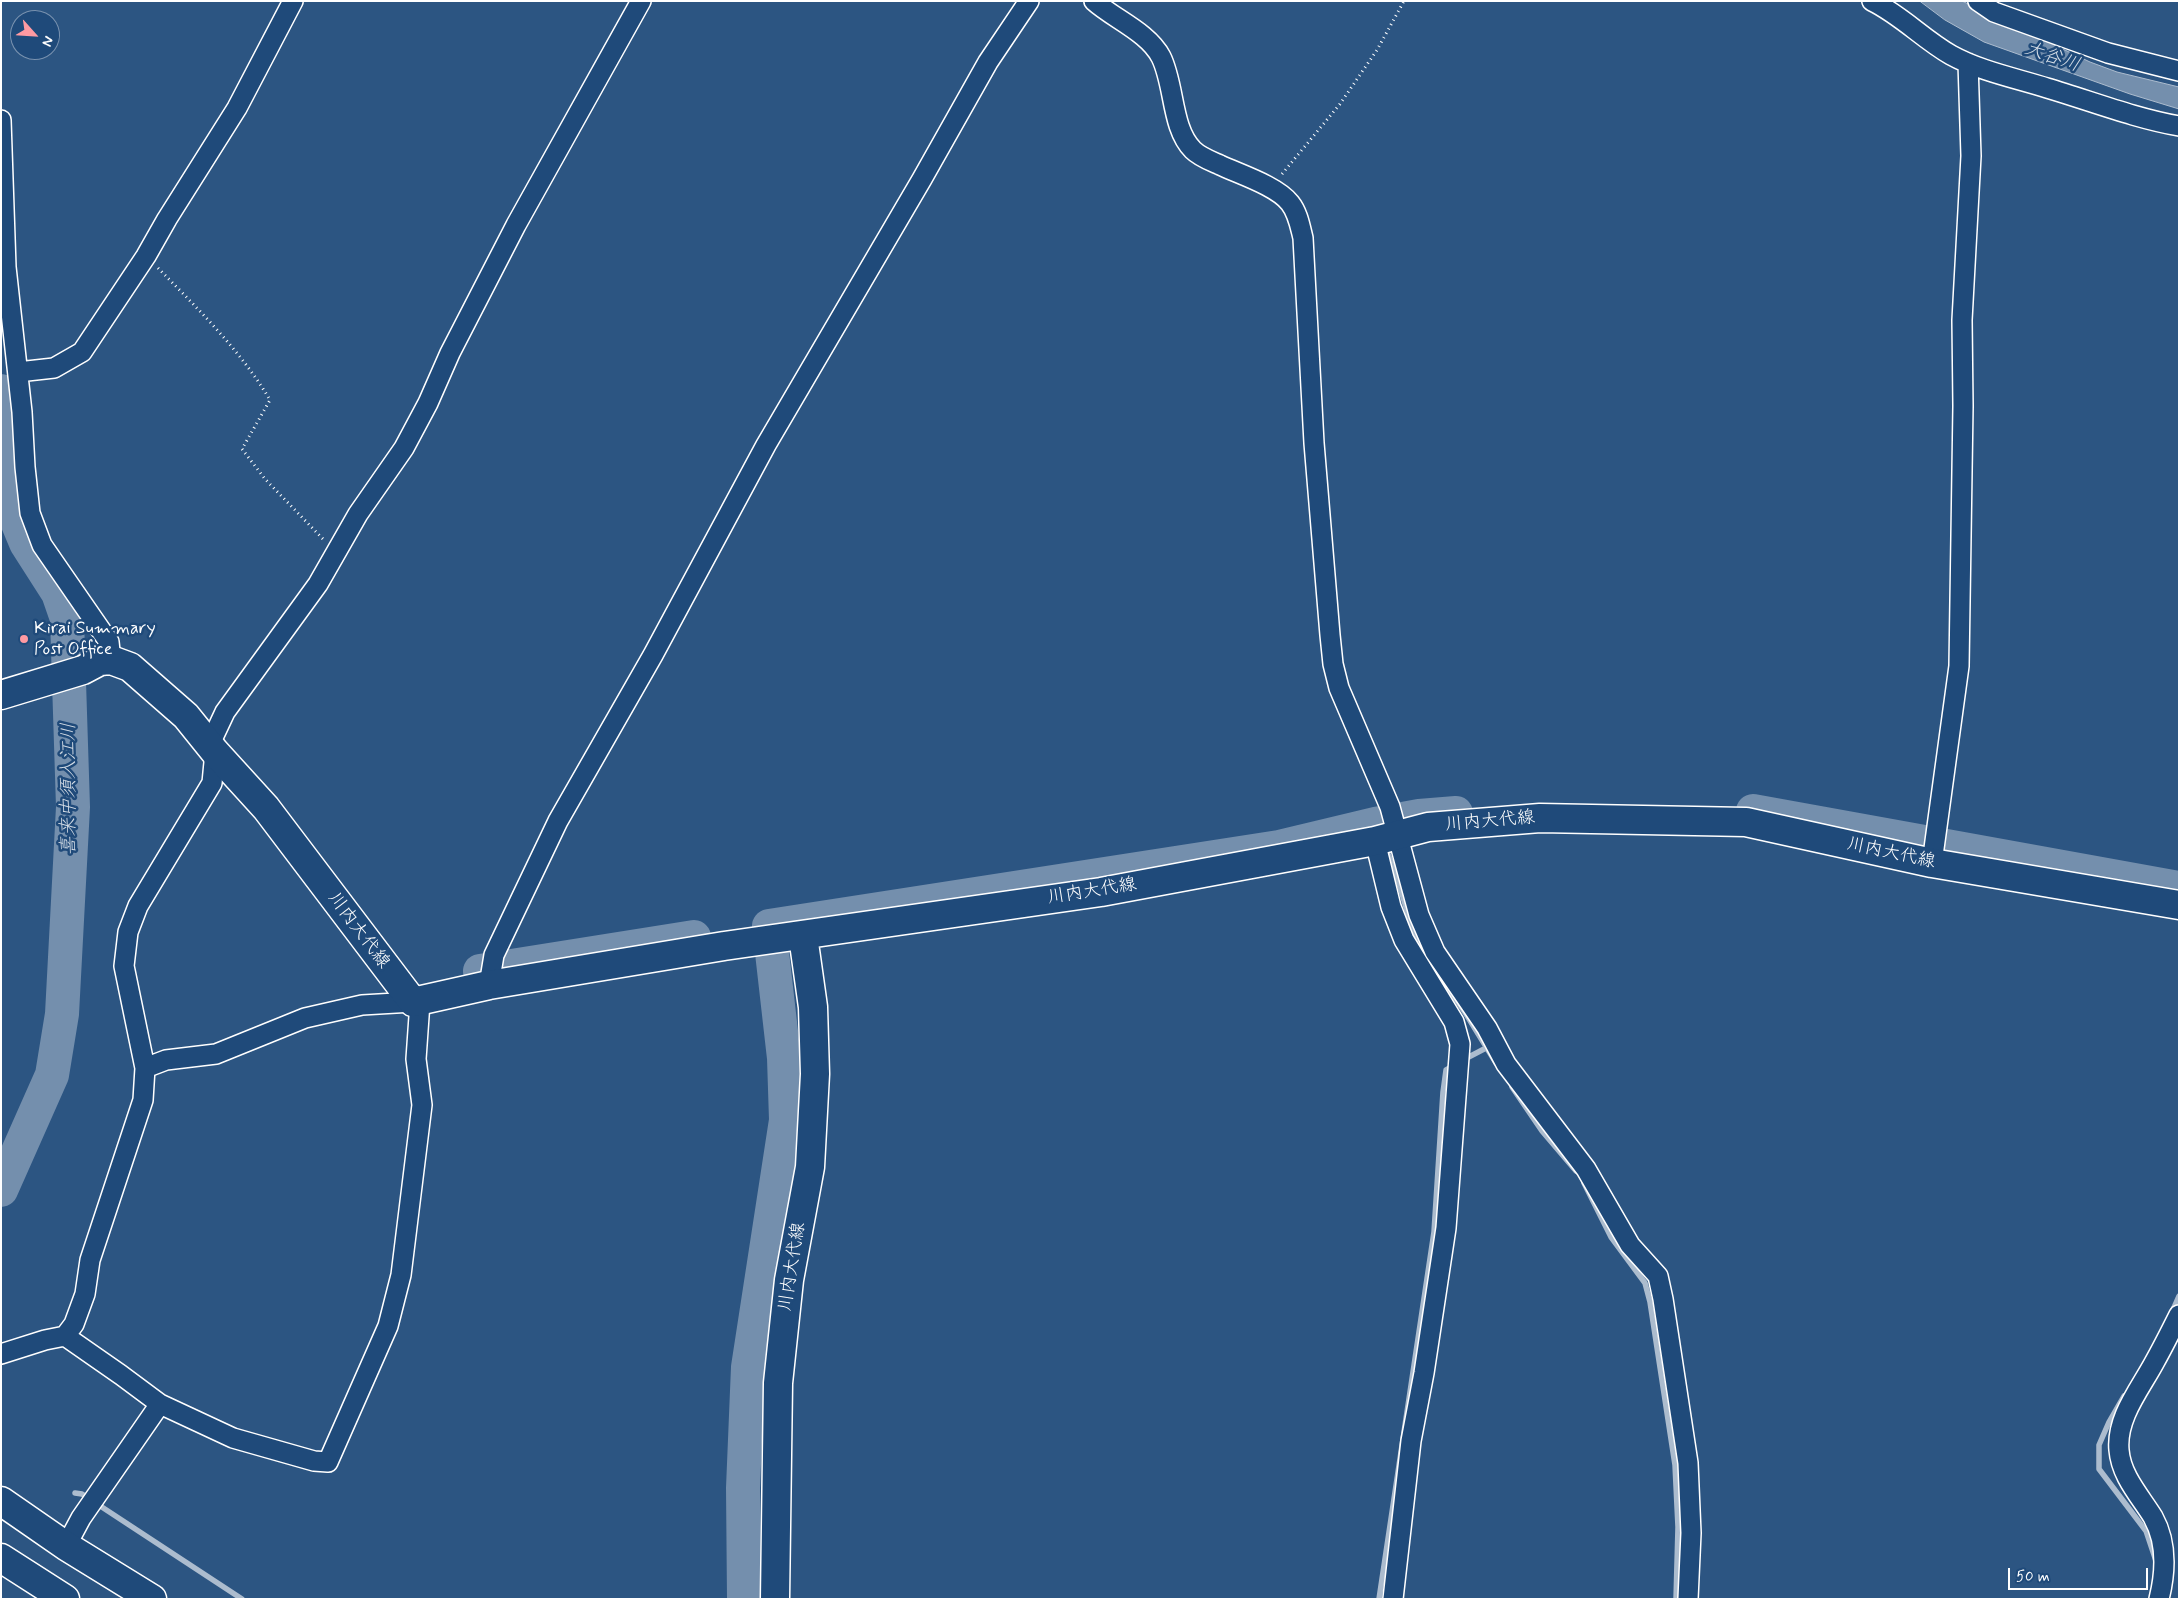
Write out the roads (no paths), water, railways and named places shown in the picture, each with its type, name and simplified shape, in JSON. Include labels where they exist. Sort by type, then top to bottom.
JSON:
[{"type":"main road","name":"川内大代線","points":[[111,660],[130,667],[186,716],[212,749],[266,808],[417,1002],[489,983],[724,946],[1101,892],[1428,827],[1540,818],[1746,822],[1932,863],[2179,906]]},
{"type":"main road","points":[[1,695],[70,674],[100,661],[111,660]]},
{"type":"main road","name":"川内大代線","points":[[776,1599],[778,1383],[789,1280],[810,1167],[815,1074],[813,1007],[803,936]]},
{"type":"main road","points":[[1,1501],[66,1546],[152,1599]]},
{"type":"main road","points":[[1,1558],[65,1599]]},
{"type":"street","points":[[18,372],[54,368],[82,352],[146,256],[237,108],[293,1]]},
{"type":"street","points":[[1,1354],[22,1346],[65,1336],[74,1324],[85,1294],[90,1260],[143,1100],[145,1068],[124,966],[128,932],[138,906],[212,783],[212,749],[225,712],[318,584],[358,514],[404,448],[428,403],[450,353],[516,225],[641,1]]},
{"type":"street","points":[[489,983],[494,955],[558,821],[653,655],[766,445],[922,179],[988,62],[1029,1]]},
{"type":"street","points":[[1094,1],[1148,41],[1160,56],[1170,79],[1175,114],[1193,150],[1210,161],[1271,188],[1290,202],[1299,219],[1303,238],[1314,443],[1333,664],[1339,688],[1390,807],[1387,836],[1390,907],[1404,940],[1454,1022],[1460,1044],[1446,1228],[1424,1373],[1411,1441],[1393,1599]]},
{"type":"street","points":[[1872,1],[1889,9],[1950,54],[1968,63],[2131,115],[2179,126]]},
{"type":"street","points":[[1978,1],[1994,12],[2108,53],[2179,71]]},
{"type":"street","points":[[1932,863],[1959,666],[1963,406],[1962,320],[1971,156],[1968,63]]},
{"type":"street","points":[[1,120],[6,267],[18,372],[30,513],[42,545],[109,642],[111,660]]},
{"type":"street","points":[[1387,836],[1406,864],[1419,916],[1436,952],[1488,1028],[1506,1064],[1586,1169],[1630,1245],[1658,1276],[1664,1299],[1688,1463],[1691,1533],[1688,1599]]},
{"type":"street","points":[[65,1336],[122,1374],[160,1404],[234,1438],[314,1461],[328,1462],[388,1326],[401,1275],[422,1105],[416,1059],[417,1002],[362,1005],[304,1018],[216,1054],[166,1060],[145,1068]]},
{"type":"street","points":[[2159,1599],[2165,1560],[2161,1536],[2153,1517],[2139,1499],[2124,1470],[2118,1450],[2121,1426],[2130,1406],[2179,1315]]},
{"type":"street","points":[[1,1368],[22,1346]]},
{"type":"street","points":[[66,1546],[81,1518],[160,1404]]},
{"type":"water","name":"大谷川","points":[[1920,1],[1962,1],[2090,62],[2117,72],[2179,87],[2179,109],[2130,94],[1984,42],[1945,20]]},
{"type":"waterway","name":"喜来中須入江川","points":[[1,391],[7,426],[16,519],[26,543],[58,593],[67,619],[73,807],[62,1014],[52,1075],[1,1190]]},
{"type":"waterway","points":[[1753,811],[2179,888]]},
{"type":"waterway","points":[[744,1599],[743,1488],[748,1367],[786,1120],[784,1058],[769,926],[1279,847],[1375,824],[1419,816],[1456,813]]},
{"type":"waterway","points":[[1386,849],[1397,877],[1416,941],[1466,1014],[1496,1063]]},
{"type":"waterway","points":[[480,971],[694,937]]},
{"type":"waterway","points":[[1463,1060],[1486,1048]]},
{"type":"waterway","points":[[1379,1599],[1434,1232],[1446,1070],[1455,1065]]},
{"type":"waterway","points":[[1512,1087],[1542,1131],[1576,1171]]},
{"type":"waterway","points":[[1584,1183],[1611,1237],[1645,1283],[1650,1302],[1675,1465],[1678,1527],[1676,1599]]},
{"type":"waterway","points":[[2172,1312],[2179,1296]]},
{"type":"waterway","points":[[2124,1396],[2109,1422],[2099,1445],[2099,1469],[2146,1531],[2156,1561]]},
{"type":"waterway","points":[[75,1493],[82,1494],[242,1599]]},
{"type":"place","name":"Kirai Summary Post Office","points":[[24,639]]}]
